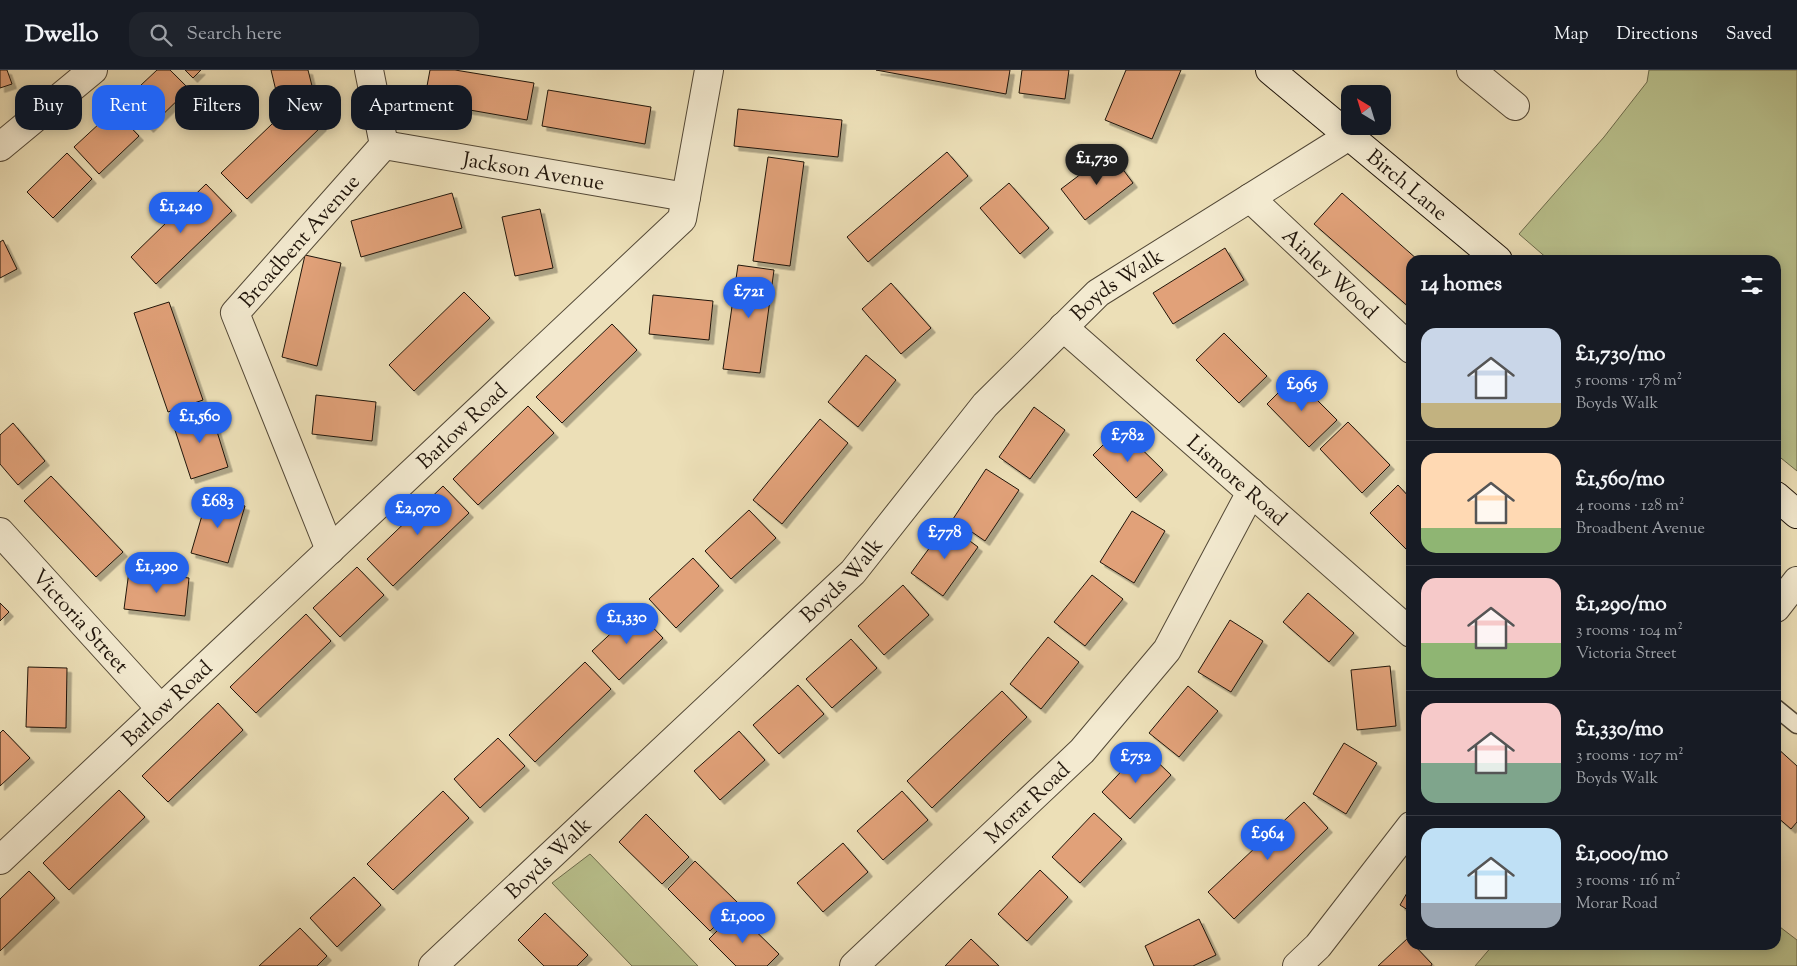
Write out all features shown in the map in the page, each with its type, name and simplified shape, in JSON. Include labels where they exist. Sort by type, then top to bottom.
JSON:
[{"type":"street","points":[[0,147],[93,70]]},
{"type":"street","points":[[369,70],[384,145]]},
{"type":"street","name":"Barlow Road","points":[[0,860],[682,219],[710,70]]},
{"type":"street","name":"Birch Lane","points":[[1270,70],[1492,255]]},
{"type":"street","points":[[1471,70],[1515,106]]},
{"type":"street","name":"Boyds Walk","points":[[433,966],[853,572],[985,405],[1098,293],[1349,136]]},
{"type":"street","name":"Jackson Avenue","points":[[384,145],[686,197]]},
{"type":"street","name":"Broadbent Avenue","points":[[330,550],[235,313],[384,145]]},
{"type":"street","name":"Ainley Wood","points":[[1250,198],[1406,344]]},
{"type":"street","name":"Lismore Road","points":[[1063,328],[1406,629]]},
{"type":"street","name":"Morar Road","points":[[854,966],[1088,744],[1167,650],[1251,492]]},
{"type":"street","points":[[1781,500],[1797,514]]},
{"type":"street","name":"Victoria Street","points":[[0,532],[161,709]]},
{"type":"street","points":[[1781,602],[1797,581]]},
{"type":"street","points":[[1297,966],[1318,946],[1406,832]]},
{"type":"lane","points":[[1781,712],[1797,726]]},
{"type":"green space","points":[[1649,70],[1797,70],[1797,471],[1781,458],[1781,255],[1543,255],[1519,234],[1604,137],[1647,82]]},
{"type":"green space","points":[[590,854],[698,966],[632,966],[552,883]]},
{"type":"green space","points":[[1781,928],[1797,940],[1797,966],[1475,966],[1489,950],[1781,950]]},
{"type":"building","points":[[0,70],[7,70],[12,84],[0,88]]},
{"type":"building","points":[[157,70],[170,70],[185,85],[175,85],[175,103],[165,112],[165,85],[141,85]]},
{"type":"building","points":[[185,70],[201,70],[193,78]]},
{"type":"building","points":[[271,70],[308,70],[312,85],[275,85]]},
{"type":"building","points":[[430,70],[455,70],[534,83],[527,120],[472,110],[472,85],[427,85]]},
{"type":"building","points":[[876,70],[1010,70],[1006,94]]},
{"type":"building","points":[[1022,70],[1069,70],[1065,99],[1019,93]]},
{"type":"building","points":[[1126,70],[1181,70],[1152,139],[1105,120]]},
{"type":"building","points":[[548,90],[651,107],[645,144],[542,126]]},
{"type":"building","points":[[738,109],[842,120],[838,157],[734,146]]},
{"type":"building","points":[[269,127],[269,130],[318,130],[247,199],[221,173]]},
{"type":"building","points":[[92,130],[133,130],[139,136],[99,174],[74,147]]},
{"type":"building","points":[[947,152],[968,176],[868,262],[847,237]]},
{"type":"building","points":[[1110,152],[1133,183],[1085,220],[1061,189]]},
{"type":"building","points":[[67,153],[92,179],[53,218],[27,192]]},
{"type":"building","points":[[768,157],[804,162],[790,266],[753,261]]},
{"type":"building","points":[[1009,183],[1049,228],[1020,254],[980,208]]},
{"type":"building","points":[[206,184],[232,211],[156,284],[131,257]]},
{"type":"building","points":[[452,193],[462,228],[361,257],[351,221]]},
{"type":"building","points":[[1342,193],[1412,255],[1406,255],[1406,305],[1314,224]]},
{"type":"building","points":[[540,209],[553,268],[515,276],[502,217]]},
{"type":"building","points":[[3,240],[17,269],[0,278],[0,242]]},
{"type":"building","points":[[1225,248],[1244,280],[1173,324],[1153,293]]},
{"type":"building","points":[[305,255],[341,263],[317,366],[282,357]]},
{"type":"building","points":[[738,265],[774,270],[760,373],[723,369]]},
{"type":"building","points":[[891,283],[931,328],[901,354],[862,309]]},
{"type":"building","points":[[464,292],[490,318],[414,391],[389,365]]},
{"type":"building","points":[[653,295],[713,301],[709,340],[649,334]]},
{"type":"building","points":[[169,302],[203,400],[168,412],[134,313]]},
{"type":"building","points":[[612,324],[637,350],[562,423],[536,397]]},
{"type":"building","points":[[1224,333],[1267,376],[1239,403],[1196,360]]},
{"type":"building","points":[[866,355],[896,380],[858,427],[828,402]]},
{"type":"building","points":[[1294,377],[1337,420],[1309,447],[1267,404]]},
{"type":"building","points":[[316,395],[376,402],[372,441],[312,434]]},
{"type":"building","points":[[528,406],[554,433],[478,505],[453,479]]},
{"type":"building","points":[[1034,407],[1065,430],[1030,479],[999,457]]},
{"type":"building","points":[[210,409],[228,467],[191,479],[172,421]]},
{"type":"building","points":[[820,419],[848,443],[782,524],[753,500]]},
{"type":"building","points":[[1348,422],[1390,465],[1362,493],[1320,449]]},
{"type":"building","points":[[13,423],[45,461],[18,485],[0,464],[0,435]]},
{"type":"building","points":[[1120,428],[1163,470],[1136,498],[1093,455]]},
{"type":"building","points":[[986,469],[1019,490],[985,541],[953,519]]},
{"type":"building","points":[[51,476],[123,552],[96,577],[24,501]]},
{"type":"building","points":[[1398,485],[1406,494],[1406,549],[1370,513]]},
{"type":"building","points":[[443,486],[469,513],[393,586],[367,559]]},
{"type":"building","points":[[208,495],[245,506],[228,563],[191,553]]},
{"type":"building","points":[[749,510],[776,538],[731,579],[705,551]]},
{"type":"building","points":[[1132,511],[1165,531],[1134,583],[1100,562]]},
{"type":"building","points":[[947,524],[978,547],[943,596],[911,573]]},
{"type":"building","points":[[693,558],[719,586],[676,628],[649,599]]},
{"type":"building","points":[[357,567],[384,595],[340,637],[313,608]]},
{"type":"building","points":[[129,571],[189,578],[185,616],[124,609]]},
{"type":"building","points":[[1092,575],[1123,599],[1085,646],[1054,622]]},
{"type":"building","points":[[903,585],[929,615],[884,655],[858,626]]},
{"type":"building","points":[[1308,593],[1354,633],[1329,662],[1283,622]]},
{"type":"building","points":[[0,603],[9,612],[0,621]]},
{"type":"building","points":[[636,610],[663,638],[619,680],[592,651]]},
{"type":"building","points":[[306,614],[331,641],[256,713],[230,687]]},
{"type":"building","points":[[1230,620],[1263,641],[1231,692],[1198,672]]},
{"type":"building","points":[[1048,637],[1079,662],[1041,709],[1010,684]]},
{"type":"building","points":[[851,639],[877,668],[832,708],[806,679]]},
{"type":"building","points":[[585,662],[611,689],[535,762],[509,735]]},
{"type":"building","points":[[1390,666],[1396,726],[1357,730],[1351,670]]},
{"type":"building","points":[[28,667],[67,668],[66,728],[26,727]]},
{"type":"building","points":[[798,685],[824,714],[779,754],[753,725]]},
{"type":"building","points":[[1188,686],[1218,711],[1179,757],[1149,733]]},
{"type":"building","points":[[1002,691],[1027,717],[932,808],[907,781]]},
{"type":"building","points":[[218,703],[243,730],[168,802],[142,776]]},
{"type":"building","points":[[3,730],[30,758],[0,786],[0,733]]},
{"type":"building","points":[[739,731],[765,760],[720,800],[694,771]]},
{"type":"building","points":[[498,738],[525,766],[480,808],[454,779]]},
{"type":"building","points":[[1344,743],[1377,763],[1346,814],[1313,794]]},
{"type":"building","points":[[1143,748],[1171,775],[1130,819],[1102,792]]},
{"type":"building","points":[[1781,752],[1797,766],[1797,822],[1791,829],[1781,820]]},
{"type":"building","points":[[119,790],[145,817],[69,890],[43,863]]},
{"type":"building","points":[[443,791],[469,818],[393,890],[367,864]]},
{"type":"building","points":[[902,791],[928,820],[883,860],[857,831]]},
{"type":"building","points":[[1304,802],[1328,828],[1234,919],[1208,892]]},
{"type":"building","points":[[1094,813],[1122,839],[1080,883],[1052,857]]},
{"type":"building","points":[[646,814],[689,857],[662,884],[619,842]]},
{"type":"building","points":[[843,843],[868,872],[823,912],[797,883]]},
{"type":"building","points":[[695,861],[738,903],[710,931],[668,889]]},
{"type":"building","points":[[1040,870],[1068,897],[1027,941],[998,914]]},
{"type":"building","points":[[29,871],[55,898],[0,951],[0,899]]},
{"type":"building","points":[[354,877],[381,905],[337,947],[310,918]]},
{"type":"building","points":[[1406,895],[1406,909],[1400,905]]},
{"type":"building","points":[[736,912],[779,954],[767,966],[736,966],[709,939]]},
{"type":"building","points":[[545,913],[588,955],[577,966],[544,966],[518,940]]},
{"type":"building","points":[[1199,919],[1216,955],[1193,966],[1154,966],[1145,946]]},
{"type":"building","points":[[300,928],[327,956],[317,966],[259,966]]},
{"type":"building","points":[[971,939],[999,966],[945,966]]},
{"type":"building","points":[[1406,940],[1406,950],[1419,950],[1432,964],[1431,966],[1378,966]]}]
